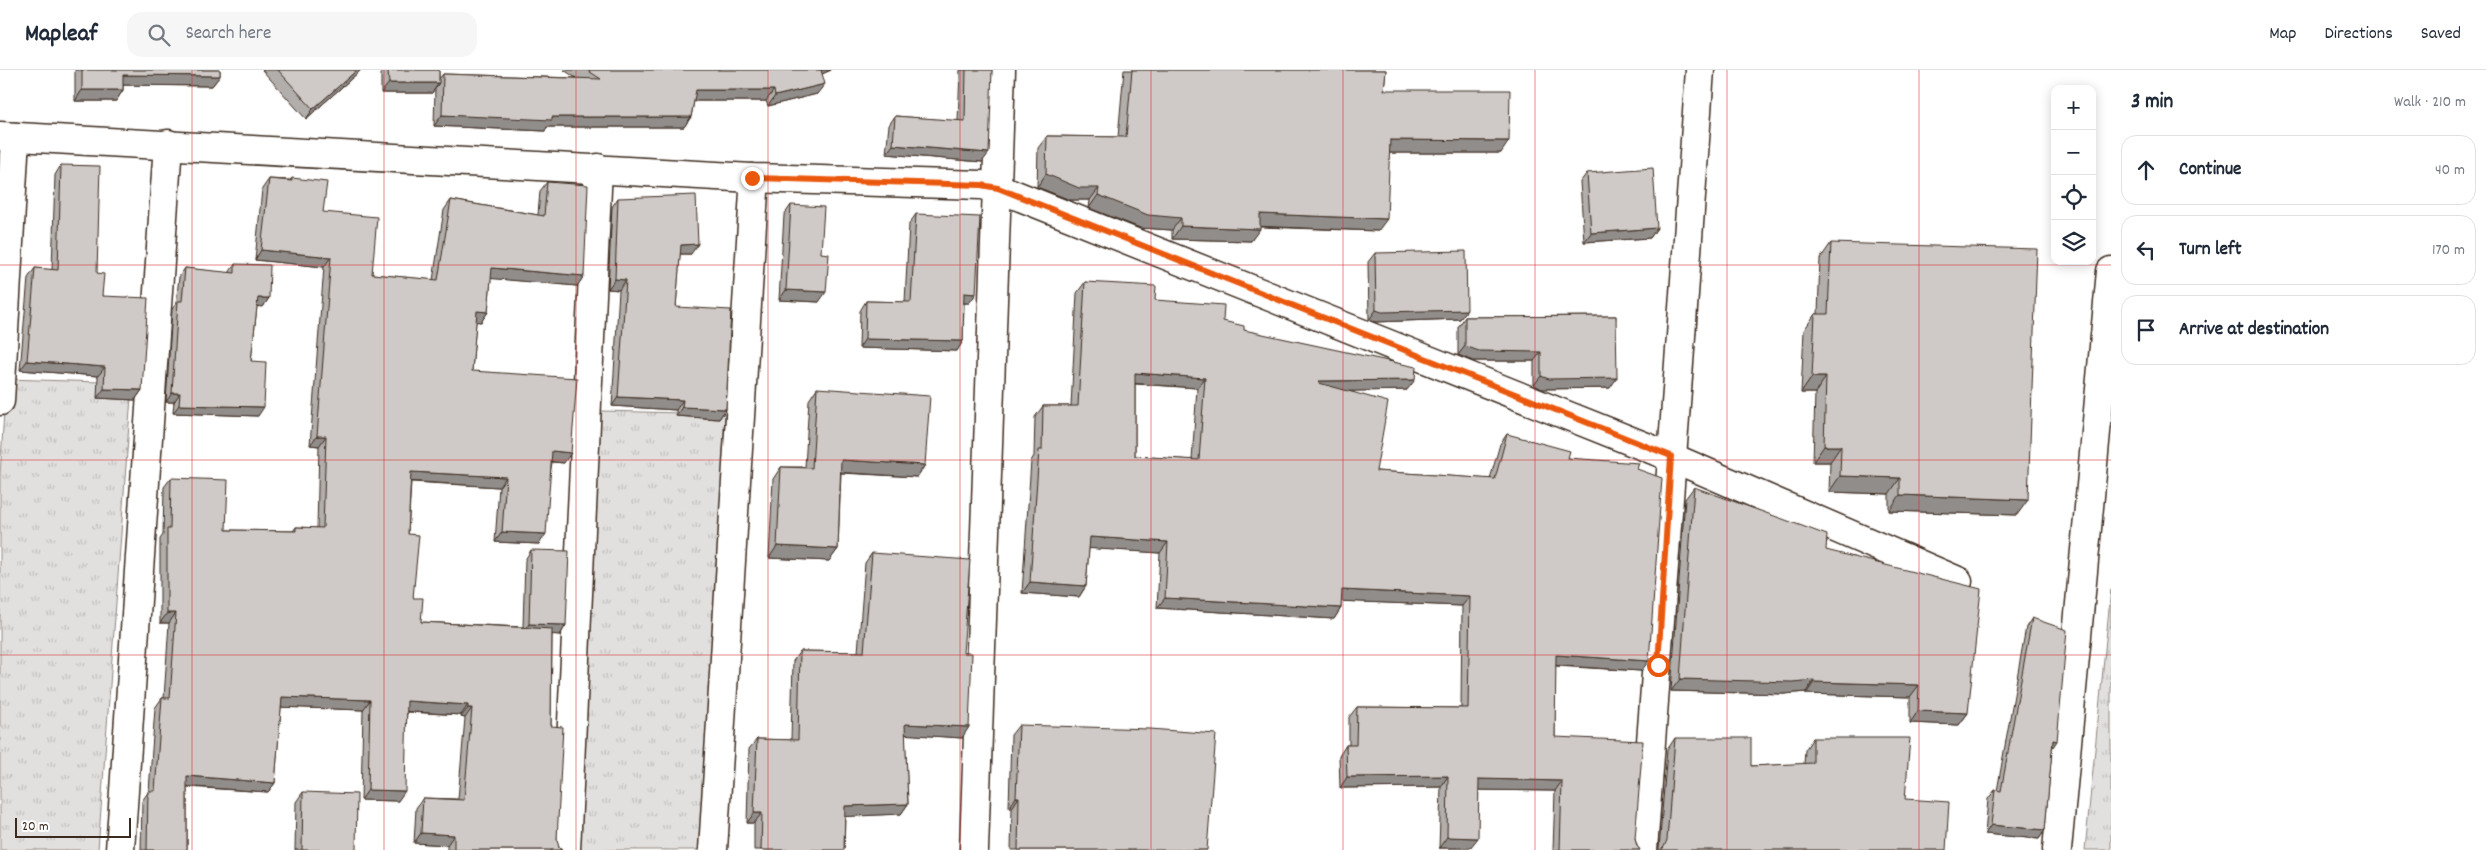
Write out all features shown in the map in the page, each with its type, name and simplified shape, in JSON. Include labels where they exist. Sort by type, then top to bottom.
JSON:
[{"type":"street","points":[[974,850],[1001,70]]},
{"type":"street","points":[[1643,850],[1700,70]]},
{"type":"street","points":[[0,400],[8,137],[168,144],[752,178],[981,185],[998,188],[1671,456],[1958,581]]},
{"type":"street","points":[[120,850],[168,144]]},
{"type":"street","points":[[566,850],[598,168]]},
{"type":"street","points":[[713,850],[754,192],[752,178]]},
{"type":"street","points":[[2057,850],[2111,271]]},
{"type":"green space","points":[[6,379],[132,383],[98,850],[0,850],[0,475]]},
{"type":"green space","points":[[601,411],[725,414],[704,850],[576,850]]},
{"type":"green space","points":[[2111,589],[2111,850],[2085,850]]},
{"type":"building","points":[[82,70],[220,70],[220,76],[123,75],[123,90],[82,90]]},
{"type":"building","points":[[278,70],[357,70],[313,109]]},
{"type":"building","points":[[388,70],[439,70],[439,83],[389,83]]},
{"type":"building","points":[[587,70],[821,70],[825,84],[775,96],[774,90],[696,90],[691,117],[552,117],[552,120],[442,115],[443,74],[601,79]]},
{"type":"building","points":[[966,70],[992,70],[989,153],[893,145],[895,116],[965,121]]},
{"type":"building","points":[[1132,70],[1386,70],[1384,90],[1510,90],[1509,141],[1390,140],[1387,219],[1260,214],[1260,229],[1181,226],[1181,218],[1148,215],[1098,195],[1099,188],[1079,188],[1046,174],[1047,136],[1126,137]]},
{"type":"building","points":[[61,165],[100,166],[97,273],[104,274],[102,296],[148,298],[142,390],[104,389],[105,367],[27,361],[35,268],[58,270]]},
{"type":"building","points":[[1653,168],[1657,228],[1591,233],[1587,173]]},
{"type":"building","points":[[292,178],[327,182],[323,212],[377,217],[372,274],[438,280],[451,200],[544,216],[547,182],[588,185],[584,276],[492,268],[488,312],[477,311],[472,371],[577,378],[571,453],[552,451],[546,534],[502,532],[506,477],[411,472],[408,534],[419,535],[413,598],[423,598],[421,622],[552,629],[551,726],[563,727],[557,839],[559,848],[562,850],[454,850],[454,835],[421,833],[423,798],[464,800],[472,708],[468,708],[468,705],[407,701],[405,791],[368,790],[370,700],[282,697],[275,783],[187,776],[187,850],[147,850],[148,791],[155,791],[162,698],[170,698],[176,613],[167,613],[167,529],[170,529],[171,478],[228,480],[226,530],[296,531],[296,527],[323,528],[326,436],[317,436],[331,257],[261,250],[269,179],[292,181]]},
{"type":"building","points":[[696,195],[698,244],[681,245],[676,307],[731,310],[726,409],[682,407],[683,400],[618,397],[626,280],[615,279],[618,198]]},
{"type":"building","points":[[791,205],[824,207],[821,253],[829,254],[826,292],[786,290]]},
{"type":"building","points":[[916,214],[980,217],[976,294],[964,293],[963,341],[865,339],[866,301],[911,302]]},
{"type":"building","points":[[1831,243],[2037,249],[2028,500],[1900,495],[1900,478],[1840,476],[1841,446],[1824,446],[1826,377],[1812,377],[1815,314],[1828,314]]},
{"type":"building","points":[[1466,251],[1467,310],[1382,312],[1376,310],[1375,253]]},
{"type":"building","points":[[235,264],[270,265],[269,298],[258,298],[251,361],[266,362],[264,407],[179,405],[180,393],[172,393],[178,301],[182,301],[185,268],[235,273]]},
{"type":"building","points":[[1085,282],[1156,286],[1155,300],[1224,305],[1223,321],[1244,326],[1244,330],[1416,367],[1415,380],[1319,381],[1319,383],[1388,402],[1376,471],[1495,479],[1507,434],[1570,451],[1568,458],[1639,463],[1637,469],[1662,478],[1649,661],[1556,655],[1555,737],[1643,741],[1635,839],[1640,850],[1560,850],[1562,781],[1479,779],[1478,838],[1447,837],[1448,776],[1347,777],[1346,745],[1356,745],[1357,707],[1468,708],[1470,596],[1342,590],[1341,608],[1165,598],[1168,542],[1090,537],[1086,586],[1030,582],[1039,450],[1042,450],[1043,406],[1078,406]],"holes":[[[1135,373],[1205,378],[1199,460],[1135,456]]]},
{"type":"building","points":[[1616,316],[1617,378],[1549,379],[1541,376],[1541,352],[1479,351],[1465,346],[1465,317]]},
{"type":"building","points":[[817,388],[930,396],[925,465],[841,460],[838,549],[777,546],[781,467],[812,468]]},
{"type":"building","points":[[1694,487],[1827,535],[1826,550],[1981,589],[1968,713],[1918,711],[1919,685],[1814,682],[1814,680],[1792,682],[1680,679]]},
{"type":"building","points":[[531,550],[569,551],[566,625],[529,624]]},
{"type":"building","points":[[872,553],[970,560],[963,653],[972,653],[969,727],[905,724],[908,804],[845,806],[844,850],[761,850],[762,813],[754,813],[757,739],[798,740],[800,651],[864,652]]},
{"type":"building","points":[[2032,618],[2067,630],[2057,741],[2053,740],[2045,830],[1991,825],[1995,790],[2001,791]]},
{"type":"building","points":[[1019,725],[1150,729],[1216,734],[1207,850],[1018,850],[1019,797],[1016,797]]},
{"type":"building","points":[[1675,738],[1751,738],[1751,766],[1813,763],[1813,738],[1910,738],[1905,799],[1949,802],[1946,850],[1661,850],[1667,840]]},
{"type":"building","points":[[303,792],[357,794],[356,850],[302,850]]},
{"type":"route","points":[[752,178],[981,185],[998,188],[1671,456],[1658,665]]}]
